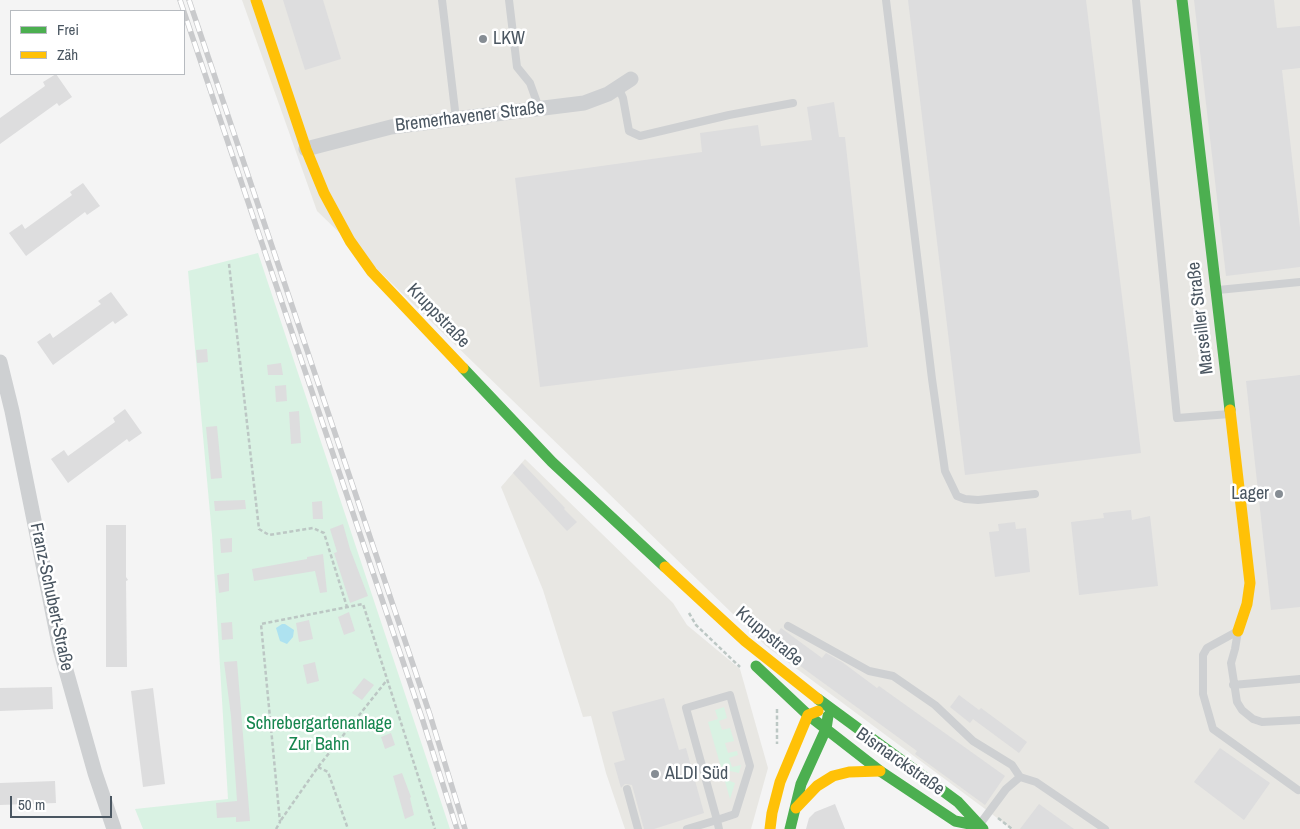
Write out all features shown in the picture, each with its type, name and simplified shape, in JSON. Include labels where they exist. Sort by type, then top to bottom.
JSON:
[{"type":"street","name":"Kruppstraße","points":[[256,0],[306,149],[324,193],[350,241],[372,272],[552,462],[744,641],[828,708]]},
{"type":"street","name":"Marseiller Straße","points":[[1182,0],[1250,583],[1247,604],[1238,631]]},
{"type":"street","name":"Bremerhavener Straße","points":[[306,149],[391,127],[584,103],[608,94],[625,83]]},
{"type":"street","name":"Franz-Schubert-Straße","points":[[0,362],[12,411],[60,649],[95,773],[114,829]]},
{"type":"street","name":"Kruppstraße","points":[[691,592],[705,618],[808,715]]},
{"type":"street","points":[[770,829],[780,782],[808,715],[828,708],[826,729],[801,784],[790,829]]},
{"type":"street","name":"Bismarckstraße","points":[[828,708],[958,802],[981,828]]},
{"type":"street","name":"Bismarckstraße","points":[[808,715],[880,771],[955,822],[981,828]]},
{"type":"street","points":[[793,812],[817,786],[833,776],[849,772],[880,771]]},
{"type":"lane","points":[[442,0],[456,119]]},
{"type":"lane","points":[[509,0],[517,67],[530,83],[539,108]]},
{"type":"lane","points":[[886,0],[932,379],[945,470],[957,496],[965,499],[978,500],[1035,494]]},
{"type":"lane","points":[[1136,0],[1177,418],[1230,414]]},
{"type":"lane","points":[[625,83],[623,98],[630,131],[640,136],[720,117],[793,103]]},
{"type":"lane","points":[[1216,290],[1300,282]]},
{"type":"lane","points":[[788,626],[869,670],[893,676],[935,705],[973,741],[1012,765],[1020,778],[1036,782],[1105,829]]},
{"type":"lane","points":[[1238,631],[1230,663],[1237,702],[1242,710],[1262,722],[1300,720]]},
{"type":"lane","points":[[1238,631],[1207,648],[1203,655],[1203,694],[1213,729],[1298,790]]},
{"type":"lane","points":[[1233,685],[1300,679]]},
{"type":"lane","points":[[686,829],[717,820],[734,814],[750,766],[730,695],[686,708],[717,820],[719,829]]},
{"type":"lane","points":[[981,828],[1006,789],[1020,778]]},
{"type":"lane","points":[[627,789],[638,829]]},
{"type":"path","points":[[229,264],[259,528],[269,535],[313,528],[324,533],[347,608]]},
{"type":"path","points":[[280,822],[261,624],[363,604],[435,829]]},
{"type":"path","points":[[276,829],[318,767],[387,680]]},
{"type":"path","points":[[778,718],[778,743]]},
{"type":"path","points":[[318,767],[328,772],[348,829]]},
{"type":"shaded area","points":[[242,0],[1300,0],[1300,829],[1012,829],[766,646],[317,211]]},
{"type":"shaded area","points":[[525,459],[673,603],[687,625],[740,669],[768,768],[751,829],[625,829],[606,773],[591,716],[583,717],[543,590],[501,487]]},
{"type":"green space","name":"Schrebergartenanlage Zur Bahn","points":[[258,253],[450,829],[143,829],[135,809],[228,799],[212,535],[188,271]]},
{"type":"green space","points":[[724,707],[727,718],[719,721],[722,730],[730,728],[734,741],[725,743],[728,753],[737,751],[738,755],[729,758],[732,767],[741,765],[739,773],[730,771],[728,775],[727,780],[735,783],[730,799],[708,722],[718,719],[715,710]]},
{"type":"water","points":[[282,624],[294,630],[293,637],[287,644],[280,641],[276,628]]},
{"type":"building","points":[[283,0],[323,0],[341,59],[305,70]]},
{"type":"building","points":[[908,0],[1086,0],[1141,453],[965,475]]},
{"type":"building","points":[[1194,0],[1274,0],[1277,28],[1300,26],[1300,68],[1282,70],[1300,228],[1300,267],[1226,276]]},
{"type":"building","points":[[57,75],[72,97],[59,106],[57,103],[0,144],[0,118],[45,86],[43,82]]},
{"type":"building","points":[[834,102],[839,137],[845,137],[868,347],[540,387],[515,178],[702,152],[700,133],[758,125],[761,146],[812,140],[807,107]]},
{"type":"building","points":[[83,183],[100,206],[87,215],[85,212],[26,256],[9,233],[22,224],[25,229],[72,195],[70,192]]},
{"type":"building","points":[[111,292],[128,315],[115,324],[113,321],[53,365],[37,342],[50,333],[53,338],[101,304],[98,301]]},
{"type":"building","points":[[207,349],[208,362],[197,363],[196,350]]},
{"type":"building","points":[[281,363],[283,375],[268,375],[267,365]]},
{"type":"building","name":"Lager","points":[[1300,375],[1300,607],[1271,610],[1246,381]]},
{"type":"building","points":[[286,385],[287,401],[276,402],[275,386]]},
{"type":"building","points":[[125,409],[142,433],[129,442],[127,439],[68,483],[51,459],[64,450],[68,456],[115,422],[113,418]]},
{"type":"building","points":[[299,411],[301,443],[291,444],[289,412]]},
{"type":"building","points":[[217,426],[222,478],[211,479],[206,427]]},
{"type":"building","points":[[522,463],[577,522],[567,531],[513,473]]},
{"type":"building","points":[[245,500],[246,509],[215,511],[214,501]]},
{"type":"building","points":[[322,501],[323,519],[313,519],[312,502]]},
{"type":"building","points":[[1131,510],[1132,520],[1150,516],[1158,586],[1079,595],[1071,522],[1104,518],[1103,513]]},
{"type":"building","points":[[1015,522],[1016,529],[1026,528],[1030,572],[995,577],[989,532],[999,531],[998,524]]},
{"type":"building","points":[[343,524],[350,549],[368,596],[350,603],[334,553],[337,552],[330,529]]},
{"type":"building","points":[[106,525],[126,525],[126,577],[128,580],[126,581],[127,667],[106,667]]},
{"type":"building","points":[[232,538],[232,552],[221,553],[220,539]]},
{"type":"building","points":[[323,554],[327,592],[320,593],[315,571],[254,581],[252,569],[307,559],[307,557]]},
{"type":"building","points":[[229,573],[229,591],[219,593],[217,575]]},
{"type":"building","points":[[349,612],[355,631],[344,635],[338,617]]},
{"type":"building","points":[[309,620],[313,639],[299,642],[296,623]]},
{"type":"building","points":[[232,622],[233,639],[222,640],[221,623]]},
{"type":"building","points":[[781,628],[822,658],[826,653],[842,662],[877,688],[879,686],[1005,776],[985,805],[915,754],[917,751],[770,644]]},
{"type":"building","points":[[237,661],[250,821],[236,822],[236,817],[217,818],[216,803],[237,801],[231,716],[224,662]]},
{"type":"building","points":[[315,662],[319,681],[307,684],[303,665]]},
{"type":"building","points":[[364,678],[374,685],[362,700],[352,693]]},
{"type":"building","points":[[52,687],[53,709],[0,711],[0,688]]},
{"type":"building","points":[[153,688],[165,784],[143,787],[131,691]]},
{"type":"building","points":[[959,695],[979,710],[981,708],[1027,742],[1019,753],[973,719],[970,723],[950,707]]},
{"type":"building","name":"ALDI Süd","points":[[664,698],[679,750],[686,748],[704,813],[654,829],[644,829],[632,785],[625,784],[621,788],[614,763],[625,760],[612,712]]},
{"type":"building","points":[[391,733],[395,745],[385,749],[381,737]]},
{"type":"building","points":[[1220,748],[1270,783],[1244,820],[1194,782]]},
{"type":"building","points":[[402,773],[411,797],[414,815],[405,819],[393,776]]},
{"type":"building","points":[[55,781],[56,803],[0,805],[0,783]]},
{"type":"building","points":[[835,804],[845,829],[806,829],[809,818],[815,812]]},
{"type":"building","points":[[1039,804],[1074,829],[1020,829]]},
{"type":"railway","points":[[180,0],[183,10]]},
{"type":"railway","points":[[189,0],[430,715],[465,829]]},
{"type":"railway","points":[[185,15],[422,718],[457,829]]},
{"type":"traffic: fast","points":[[1182,0],[1230,410]]},
{"type":"traffic: fast","points":[[463,368],[552,462],[665,567]]},
{"type":"traffic: fast","points":[[756,666],[808,715],[880,771],[955,821],[979,826]]},
{"type":"traffic: fast","points":[[818,699],[958,802],[983,829]]},
{"type":"traffic: fast","points":[[790,829],[801,784],[826,729],[828,716]]},
{"type":"traffic: slow","points":[[256,0],[306,149],[324,193],[350,241],[372,272],[463,368]]},
{"type":"traffic: slow","points":[[1230,410],[1250,583],[1247,604],[1238,631]]},
{"type":"traffic: slow","points":[[665,567],[745,641],[818,699]]},
{"type":"traffic: slow","points":[[770,829],[780,782],[808,715],[818,711]]},
{"type":"traffic: slow","points":[[796,808],[817,786],[833,776],[849,772],[880,771]]},
{"type":"place","name":"LKW","points":[[483,39]]},
{"type":"place","name":"Lager","points":[[1279,494]]},
{"type":"place","name":"ALDI Süd","points":[[655,774]]}]
